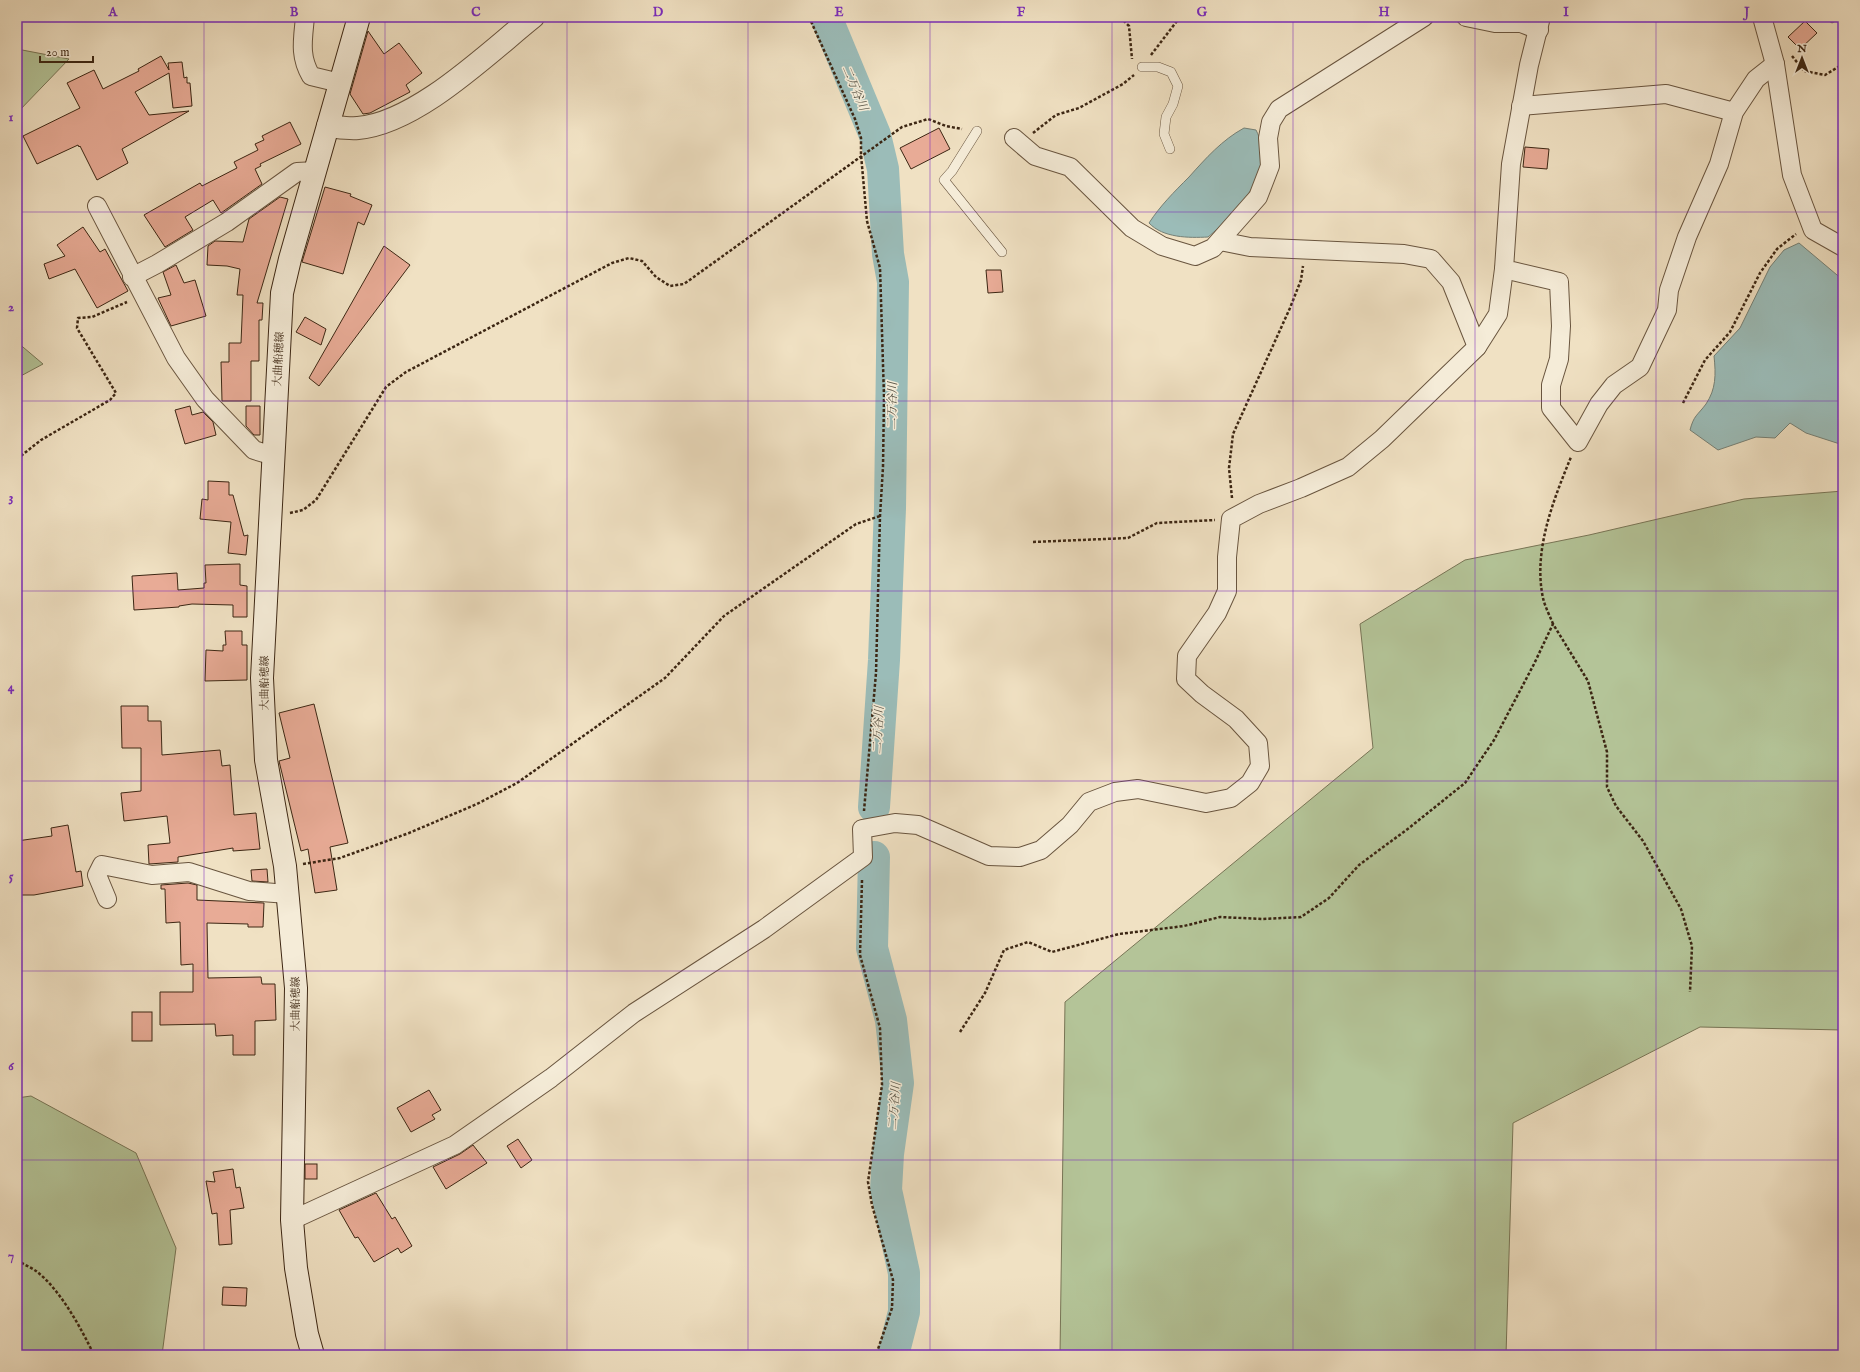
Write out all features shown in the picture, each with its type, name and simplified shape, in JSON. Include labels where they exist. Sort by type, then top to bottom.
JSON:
[{"type":"main road","name":"大曲船穂線","points":[[313,1355],[307,1334],[296,1268],[292,1220],[296,988],[285,866],[266,760],[262,685],[282,293],[290,259],[359,17]]},
{"type":"main road","points":[[328,126],[358,129],[397,119],[453,83],[533,17]]},
{"type":"street","points":[[305,17],[302,47],[304,65],[311,76],[340,83]]},
{"type":"street","points":[[1014,138],[1035,156],[1070,167],[1132,228],[1162,246],[1195,256],[1213,248],[1258,197],[1270,166],[1268,138],[1271,122],[1279,109],[1424,17]]},
{"type":"street","points":[[292,1220],[398,1171],[405,1170],[456,1145],[551,1078],[634,1013],[764,929],[863,857],[862,829],[895,823],[918,825],[989,856],[1020,857],[1041,850],[1070,825],[1089,802],[1115,792],[1138,789],[1206,803],[1231,798],[1250,784],[1260,766],[1258,744],[1236,719],[1202,694],[1186,679],[1187,656],[1217,613],[1227,591],[1227,557],[1231,519],[1259,504],[1301,488],[1348,467],[1382,439],[1478,347],[1498,314],[1504,269],[1511,164],[1529,65],[1540,23],[1495,23],[1466,17]]},
{"type":"street","points":[[1762,17],[1775,64],[1792,175],[1813,230],[1843,248]]},
{"type":"street","points":[[1504,269],[1559,282],[1561,326],[1559,359],[1551,385],[1551,408],[1578,442],[1599,404],[1614,385],[1640,367],[1667,310],[1669,290],[1687,237],[1719,164],[1734,112],[1756,79],[1775,64]]},
{"type":"street","points":[[1521,106],[1666,94],[1734,112]]},
{"type":"street","points":[[132,277],[158,264],[227,222],[297,172],[316,171]]},
{"type":"street","points":[[97,206],[132,277],[176,358],[205,399],[254,450],[274,456]]},
{"type":"street","points":[[1220,241],[1250,247],[1404,254],[1431,259],[1451,282],[1478,347]]},
{"type":"street","points":[[107,899],[97,875],[102,865],[152,875],[189,872],[249,891],[288,894]]},
{"type":"lane","points":[[1142,67],[1158,67],[1171,72],[1178,86],[1173,104],[1166,117],[1164,134],[1170,149]]},
{"type":"lane","points":[[977,131],[952,171],[944,180],[1002,252]]},
{"type":"path","points":[[809,17],[855,119],[861,138],[861,155],[867,221],[880,268],[884,397],[876,673],[862,829]]},
{"type":"path","points":[[1120,17],[1129,26],[1132,61]]},
{"type":"path","points":[[1014,138],[1031,135],[1056,115],[1079,108],[1123,84],[1142,67],[1180,17]]},
{"type":"path","points":[[1767,36],[1787,50],[1804,71],[1825,76],[1843,64]]},
{"type":"path","points":[[1132,68],[1133,76]]},
{"type":"path","points":[[271,514],[304,510],[316,500],[386,387],[406,372],[612,263],[629,258],[642,261],[656,277],[670,286],[684,284],[861,155],[902,127],[928,119],[946,126],[977,131]]},
{"type":"path","points":[[1683,403],[1705,360],[1730,332],[1760,273],[1777,248],[1810,223]]},
{"type":"path","points":[[1033,542],[1128,538],[1157,523],[1231,519],[1233,502],[1229,468],[1233,434],[1301,280],[1303,249]]},
{"type":"path","points":[[17,458],[41,440],[110,400],[116,393],[77,328],[78,318],[92,317],[142,295]]},
{"type":"path","points":[[1578,442],[1545,530],[1541,563],[1543,598],[1553,624],[1588,681],[1607,752],[1607,787],[1616,806],[1643,841],[1681,909],[1692,946],[1690,992]]},
{"type":"path","points":[[285,866],[340,858],[409,833],[477,804],[517,783],[665,678],[724,616],[856,524],[880,516]]},
{"type":"path","points":[[960,1032],[985,993],[1004,950],[1028,942],[1052,952],[1119,934],[1184,926],[1220,917],[1262,919],[1301,917],[1329,898],[1359,865],[1409,828],[1465,783],[1494,740],[1553,624]]},
{"type":"path","points":[[863,857],[860,955],[880,1028],[882,1085],[868,1182],[872,1205],[893,1280],[892,1308],[876,1355]]},
{"type":"path","points":[[17,1260],[36,1271],[56,1291],[87,1340],[94,1355]]},
{"type":"green space","points":[[1823,17],[1843,17],[1832,23]]},
{"type":"green space","points":[[17,49],[69,59],[17,113]]},
{"type":"green space","points":[[17,342],[43,364],[17,378]]},
{"type":"green space","points":[[1843,491],[1843,1030],[1700,1027],[1513,1123],[1506,1355],[1060,1355],[1065,1002],[1373,748],[1360,624],[1465,560],[1589,535],[1744,499]]},
{"type":"green space","points":[[31,1096],[136,1153],[176,1248],[162,1355],[17,1355],[17,1098]]},
{"type":"water","points":[[1244,128],[1256,130],[1261,145],[1262,160],[1258,175],[1251,190],[1242,203],[1220,227],[1208,237],[1185,237],[1161,232],[1149,223],[1168,199],[1208,156],[1221,144]]},
{"type":"water","points":[[1799,243],[1843,280],[1843,445],[1806,433],[1790,423],[1775,438],[1756,437],[1718,450],[1690,430],[1694,418],[1706,404],[1712,393],[1715,376],[1714,356],[1740,328],[1770,267],[1784,250]]},
{"type":"building","points":[[1805,21],[1817,33],[1800,49],[1788,37]]},
{"type":"building","points":[[368,31],[384,54],[399,43],[422,73],[406,85],[410,92],[370,113],[363,114],[350,94]]},
{"type":"building","points":[[161,56],[169,70],[168,63],[182,62],[184,78],[187,77],[187,83],[190,83],[192,106],[173,108],[169,73],[135,92],[149,115],[189,111],[122,149],[128,163],[97,180],[80,146],[79,147],[78,145],[37,164],[23,136],[80,108],[67,83],[94,70],[103,89],[139,71],[138,69]]},
{"type":"building","points":[[290,122],[301,144],[260,164],[261,166],[255,169],[262,184],[221,213],[213,200],[185,217],[193,230],[165,247],[144,215],[200,183],[202,186],[237,168],[234,162],[258,150],[255,144],[264,140],[262,136]]},
{"type":"building","points":[[939,128],[950,149],[911,169],[900,148]]},
{"type":"building","points":[[1525,147],[1549,149],[1547,169],[1523,167]]},
{"type":"building","points":[[325,187],[351,194],[350,196],[372,205],[364,225],[358,222],[343,274],[302,262]]},
{"type":"building","points":[[280,197],[288,199],[257,303],[263,303],[262,320],[259,320],[259,361],[251,361],[251,401],[222,401],[221,362],[229,362],[229,343],[241,343],[243,295],[237,295],[240,269],[227,266],[207,265],[208,246],[215,241],[243,242],[249,219]]},
{"type":"building","points":[[83,227],[100,252],[105,249],[128,291],[97,308],[75,269],[49,279],[44,264],[65,256],[57,245]]},
{"type":"building","points":[[384,246],[410,265],[319,386],[309,378]]},
{"type":"building","points":[[176,265],[184,283],[195,280],[206,316],[171,326],[158,298],[171,295],[163,272]]},
{"type":"building","points":[[986,270],[1001,270],[1003,292],[988,293]]},
{"type":"building","points":[[305,317],[326,329],[321,345],[296,332]]},
{"type":"building","points":[[190,406],[192,415],[203,412],[213,422],[216,435],[185,444],[175,410]]},
{"type":"building","points":[[246,406],[260,406],[260,435],[254,435],[246,426]]},
{"type":"building","points":[[208,481],[229,482],[229,495],[233,495],[244,536],[248,535],[246,555],[228,553],[231,522],[200,519],[202,499],[208,500]]},
{"type":"building","points":[[240,564],[240,585],[247,586],[247,617],[233,617],[233,605],[192,604],[179,607],[134,610],[132,576],[177,573],[178,590],[204,588],[204,583],[206,583],[205,565]]},
{"type":"building","points":[[225,631],[242,631],[242,645],[247,645],[247,680],[205,681],[206,650],[223,651],[223,645],[226,645]]},
{"type":"building","points":[[314,704],[348,843],[330,847],[337,890],[315,893],[308,849],[301,851],[279,761],[290,758],[279,713]]},
{"type":"building","points":[[121,706],[148,706],[148,721],[161,721],[162,755],[220,750],[222,766],[230,765],[234,815],[256,813],[260,849],[233,851],[233,848],[178,857],[178,862],[149,864],[148,845],[170,843],[167,816],[124,821],[121,793],[141,791],[141,748],[122,748]]},
{"type":"building","points":[[68,825],[76,872],[81,871],[83,886],[34,895],[17,895],[17,841],[52,836],[51,828]]},
{"type":"building","points":[[267,869],[268,882],[252,881],[251,870]]},
{"type":"building","points":[[188,883],[197,885],[197,900],[264,903],[263,927],[248,927],[248,924],[207,923],[208,978],[261,977],[262,984],[275,984],[276,1020],[255,1021],[255,1055],[233,1055],[233,1035],[216,1036],[215,1024],[160,1025],[160,992],[193,992],[193,964],[181,965],[180,922],[166,923],[165,889],[161,889],[161,885]]},
{"type":"building","points":[[132,1012],[152,1012],[152,1041],[132,1041]]},
{"type":"building","points":[[429,1090],[441,1110],[432,1115],[435,1119],[411,1132],[397,1108]]},
{"type":"building","points":[[518,1139],[532,1160],[521,1168],[507,1146]]},
{"type":"building","points":[[473,1145],[487,1163],[446,1189],[433,1167],[460,1154]]},
{"type":"building","points":[[305,1164],[317,1164],[317,1179],[305,1179]]},
{"type":"building","points":[[233,1169],[236,1188],[240,1187],[244,1208],[230,1210],[232,1244],[219,1245],[217,1213],[212,1214],[206,1181],[215,1182],[213,1172]]},
{"type":"building","points":[[376,1193],[392,1219],[395,1217],[412,1246],[401,1253],[398,1248],[374,1262],[358,1237],[355,1238],[339,1210]]},
{"type":"building","points":[[223,1287],[247,1288],[246,1306],[222,1305]]},
{"type":"waterway","name":"二万谷川","points":[[826,17],[875,135],[883,169],[888,254],[893,282],[890,508],[884,660],[874,807]]},
{"type":"waterway","name":"二万谷川","points":[[874,857],[872,948],[891,1020],[898,1083],[888,1154],[886,1190],[904,1273],[904,1312],[893,1355]]}]
